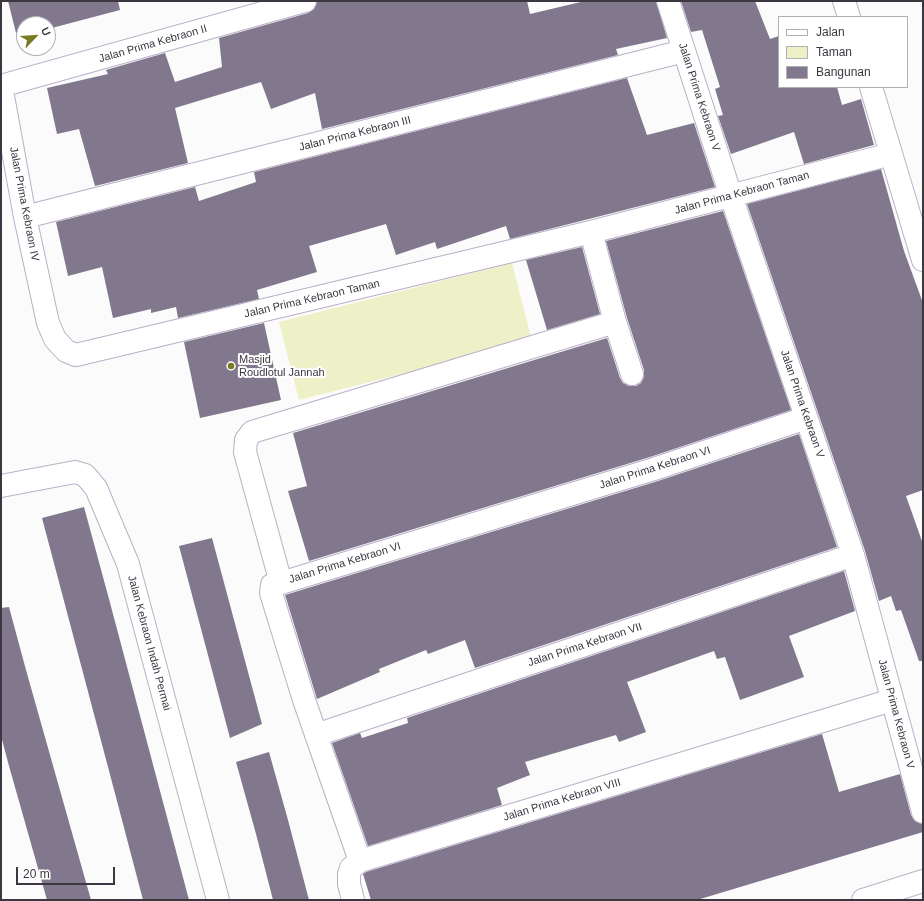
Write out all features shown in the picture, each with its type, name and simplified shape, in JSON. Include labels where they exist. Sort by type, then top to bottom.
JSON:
[{"type":"street","name":"Jalan Prima Kebraon II","points":[[1,86],[305,1]]},
{"type":"street","name":"Jalan Prima Kebraon V","points":[[668,1],[731,196],[853,555],[923,812]]},
{"type":"street","points":[[844,1],[849,16]]},
{"type":"street","name":"Jalan Prima Kebraon III","points":[[25,217],[684,51]]},
{"type":"street","name":"Jalan Prima Kebraon IV","points":[[1,86],[25,217],[48,323]]},
{"type":"street","points":[[871,88],[923,260]]},
{"type":"street","name":"Jalan Prima Kebraon Taman","points":[[48,323],[55,339],[66,351],[76,355],[592,232],[891,154]]},
{"type":"street","points":[[592,232],[615,322],[632,374]]},
{"type":"street","name":"Jalan Prima Kebraon VI","points":[[615,322],[252,432],[246,440],[245,452],[282,583],[654,469],[806,418]]},
{"type":"street","name":"Jalan Kebraon Indah Permai","points":[[1,486],[75,472],[85,475],[96,488],[128,564],[218,900]]},
{"type":"street","name":"Jalan Prima Kebraon VII","points":[[316,735],[853,555]]},
{"type":"street","points":[[282,583],[272,585],[271,593],[316,735],[360,861],[351,868],[349,874],[349,884],[353,900]]},
{"type":"street","name":"Jalan Prima Kebraon VIII","points":[[360,861],[892,700]]},
{"type":"street","points":[[863,900],[923,881]]},
{"type":"green space","points":[[512,263],[532,341],[299,400],[279,322]]},
{"type":"building","points":[[8,1],[118,1],[120,10],[56,27],[56,16],[16,16],[16,33]]},
{"type":"building","points":[[317,1],[527,1],[530,14],[585,1],[656,1],[667,38],[616,49],[618,55],[322,129],[315,93],[271,109],[261,82],[175,108],[188,163],[95,186],[79,129],[57,134],[47,88],[108,74],[106,70],[165,53],[175,82],[222,67],[219,38],[308,13],[314,9]]},
{"type":"building","points":[[681,1],[755,1],[770,39],[778,36],[778,88],[837,88],[842,105],[861,99],[874,145],[804,164],[794,132],[731,154],[718,116],[723,115],[715,89],[720,87],[702,30],[691,32]]},
{"type":"building","points":[[627,78],[647,135],[694,123],[715,187],[510,239],[506,226],[437,249],[435,242],[396,255],[386,224],[309,246],[317,272],[257,290],[259,299],[178,318],[176,307],[151,313],[151,309],[113,318],[102,267],[68,276],[56,222],[195,187],[199,201],[256,182],[254,172]]},
{"type":"building","points":[[881,169],[904,251],[923,303],[923,490],[906,496],[923,544],[923,661],[919,661],[901,610],[896,611],[891,596],[879,601],[865,551],[747,204]]},
{"type":"building","points":[[723,211],[791,410],[650,457],[309,561],[288,491],[307,486],[293,433],[607,338],[623,383],[629,386],[636,386],[641,383],[644,377],[644,370],[627,318],[606,241]]},
{"type":"building","points":[[582,247],[600,314],[547,330],[526,260]]},
{"type":"building","name":"Masjid Roudlotul Jannah","points":[[264,323],[281,400],[200,418],[184,342]]},
{"type":"building","points":[[799,434],[837,547],[475,668],[465,640],[428,654],[426,650],[379,669],[380,672],[317,699],[285,595],[658,481]]},
{"type":"building","points":[[84,507],[189,900],[143,900],[42,518]]},
{"type":"building","points":[[212,538],[262,724],[230,738],[179,546]]},
{"type":"building","points":[[844,571],[855,611],[789,636],[804,677],[740,700],[725,657],[717,659],[714,651],[627,682],[646,732],[619,742],[616,735],[525,762],[530,775],[497,788],[502,805],[368,846],[332,743],[360,733],[362,738],[408,723],[407,718]]},
{"type":"building","points":[[9,607],[91,900],[47,900],[9,766],[1,736],[1,608]]},
{"type":"building","points":[[822,734],[839,792],[900,774],[911,815],[915,821],[923,824],[923,832],[697,900],[371,900],[363,874],[366,872]]},
{"type":"building","points":[[269,752],[309,900],[273,900],[236,762]]},
{"type":"place","name":"Masjid Roudlotul Jannah","points":[[231,366]]}]
